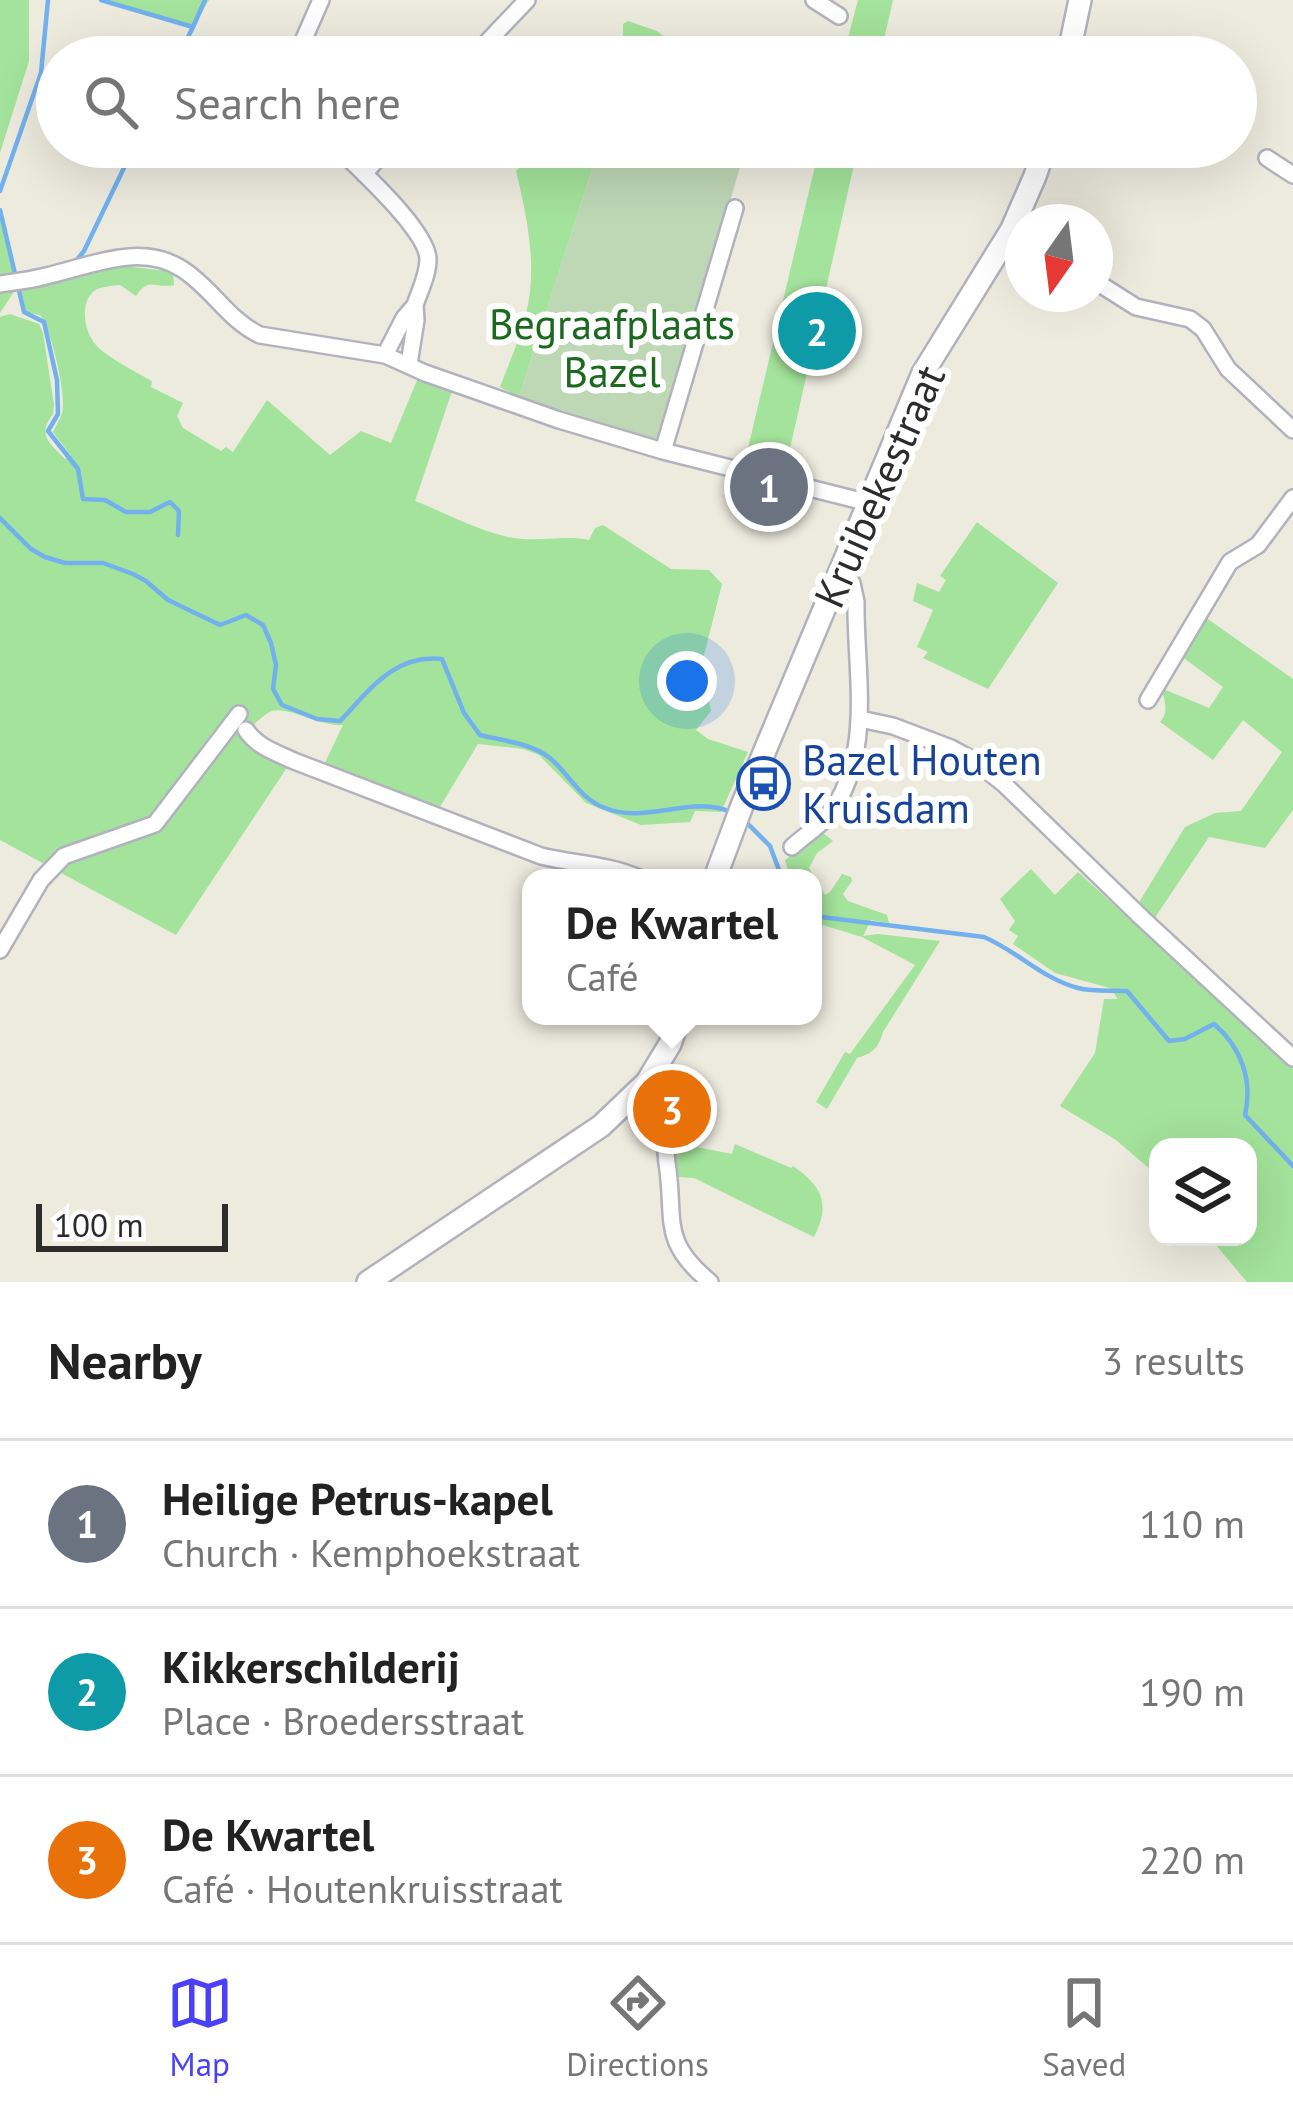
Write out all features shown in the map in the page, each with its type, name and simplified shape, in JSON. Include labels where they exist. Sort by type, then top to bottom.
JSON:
[{"type":"main road","points":[[1073,36],[1080,0]]},
{"type":"main road","name":"Kruibekestraat","points":[[1026,204],[1038,168]]},
{"type":"main road","name":"Kruibekestraat","points":[[719,869],[923,374],[1005,250]]},
{"type":"main road","points":[[368,1282],[601,1126],[655,1068],[677,1025]]},
{"type":"street","points":[[305,36],[321,0]]},
{"type":"street","points":[[493,36],[527,0]]},
{"type":"street","points":[[814,0],[839,16]]},
{"type":"street","points":[[1267,158],[1293,175]]},
{"type":"street","points":[[358,168],[425,244],[428,261],[415,305],[409,364]]},
{"type":"street","points":[[364,174],[369,168]]},
{"type":"street","points":[[663,451],[735,208]]},
{"type":"street","points":[[11,283],[115,258],[166,261],[187,271],[242,327],[260,335],[385,355],[541,414],[663,451],[869,503]]},
{"type":"street","points":[[1113,292],[1136,307],[1190,319],[1204,329],[1228,369],[1293,430]]},
{"type":"street","points":[[385,355],[415,305]]},
{"type":"street","points":[[1148,700],[1230,562],[1258,545],[1293,498]]},
{"type":"street","points":[[792,847],[827,816],[846,784],[860,719],[856,602],[852,583],[840,573]]},
{"type":"street","points":[[860,719],[893,726],[975,761],[1293,1058]]},
{"type":"street","points":[[0,950],[41,880],[64,856],[154,824],[243,722],[252,739],[294,761],[541,856],[616,869]]},
{"type":"street","points":[[627,1103],[664,1136],[675,1243],[685,1260],[710,1282]]},
{"type":"green space","points":[[0,0],[29,0],[29,61],[0,153]]},
{"type":"green space","points":[[101,0],[209,0],[193,27]]},
{"type":"green space","points":[[858,0],[893,0],[885,36],[849,36]]},
{"type":"green space","points":[[628,21],[664,36],[623,36],[623,24]]},
{"type":"green space","points":[[592,168],[519,397],[500,387],[521,333],[531,278],[530,242],[516,171]]},
{"type":"green space","name":"Begraafplaats Bazel","points":[[592,168],[740,168],[659,441],[519,397]]},
{"type":"green space","points":[[814,168],[853,168],[784,475],[744,465]]},
{"type":"green space","points":[[0,210],[18,285],[126,266],[173,272],[174,285],[149,285],[136,296],[120,285],[96,290],[86,304],[87,326],[101,350],[152,381],[151,387],[183,403],[177,416],[183,428],[221,451],[226,447],[233,452],[267,400],[330,455],[361,431],[391,443],[418,378],[452,391],[415,501],[515,538],[589,540],[595,528],[603,525],[671,569],[709,570],[722,584],[702,663],[711,711],[696,730],[708,739],[748,752],[721,812],[695,811],[690,822],[641,825],[586,803],[539,755],[478,744],[435,815],[321,771],[343,725],[279,710],[269,712],[247,730],[292,760],[176,935],[0,840],[0,317],[10,314],[39,324],[54,405],[45,433],[65,459],[71,456],[53,432],[62,413],[62,392],[44,322],[40,315],[24,312],[17,287],[0,313]]},
{"type":"green space","points":[[977,522],[1058,583],[988,689],[923,658],[928,652],[917,647],[933,610],[913,601],[917,583],[939,592],[946,580],[940,576]]},
{"type":"green space","points":[[1205,617],[1293,679],[1293,810],[1265,848],[1209,837],[1154,919],[1138,904],[1185,827],[1215,813],[1241,811],[1282,752],[1243,720],[1213,760],[1160,722],[1165,710],[1161,688],[1209,708],[1223,687],[1181,656]]},
{"type":"green space","points":[[822,832],[833,841],[817,853],[810,869],[788,869],[785,860]]},
{"type":"green space","points":[[1031,869],[1055,895],[1078,872],[1293,1069],[1293,1282],[1247,1282],[1217,1246],[1257,1246],[1257,1138],[1149,1138],[1149,1168],[1116,1140],[1060,1106],[1095,1053],[1104,999],[1118,999],[1110,988],[1055,973],[1013,944],[1018,936],[1009,930],[1015,921],[1000,899]]},
{"type":"green space","points":[[842,874],[852,881],[843,894],[848,901],[887,915],[889,923],[871,920],[863,936],[940,941],[877,1046],[857,1058],[827,1109],[816,1102],[845,1052],[850,1054],[915,965],[862,937],[822,925],[822,890],[825,895],[830,892]]},
{"type":"green space","points":[[671,1142],[732,1154],[735,1144],[793,1166],[821,1197],[822,1215],[814,1237],[694,1178],[678,1177]]},
{"type":"waterway","points":[[45,36],[48,0]]},
{"type":"waterway","points":[[101,0],[193,27],[188,36]]},
{"type":"waterway","points":[[193,27],[205,0]]},
{"type":"waterway","points":[[0,191],[36,87]]},
{"type":"waterway","points":[[76,261],[124,168]]},
{"type":"waterway","points":[[0,210],[24,312],[44,322],[57,380],[58,414],[48,431],[78,469],[83,499],[105,500],[126,512],[150,512],[170,502],[179,511],[178,535]]},
{"type":"waterway","points":[[0,518],[45,557],[65,563],[103,563],[133,574],[168,600],[220,625],[246,615],[263,625],[276,665],[273,689],[282,705],[317,719],[340,721],[397,668],[442,659],[464,713],[480,735],[542,753],[596,804],[621,812],[702,806],[733,813]]},
{"type":"waterway","points":[[743,819],[770,846],[779,869]]},
{"type":"waterway","points":[[822,917],[984,937],[1065,984],[1127,991],[1169,1041],[1185,1039],[1214,1024],[1243,1065],[1245,1115],[1293,1166]]},
{"type":"place","name":"Kikkerschilderij","points":[[817,331]]},
{"type":"place","name":"Heilige Petrus-kapel","points":[[769,487]]},
{"type":"place","name":"Bazel Houten Kruisdam","points":[[763,783]]},
{"type":"place","name":"De Kwartel","points":[[672,1109]]}]
